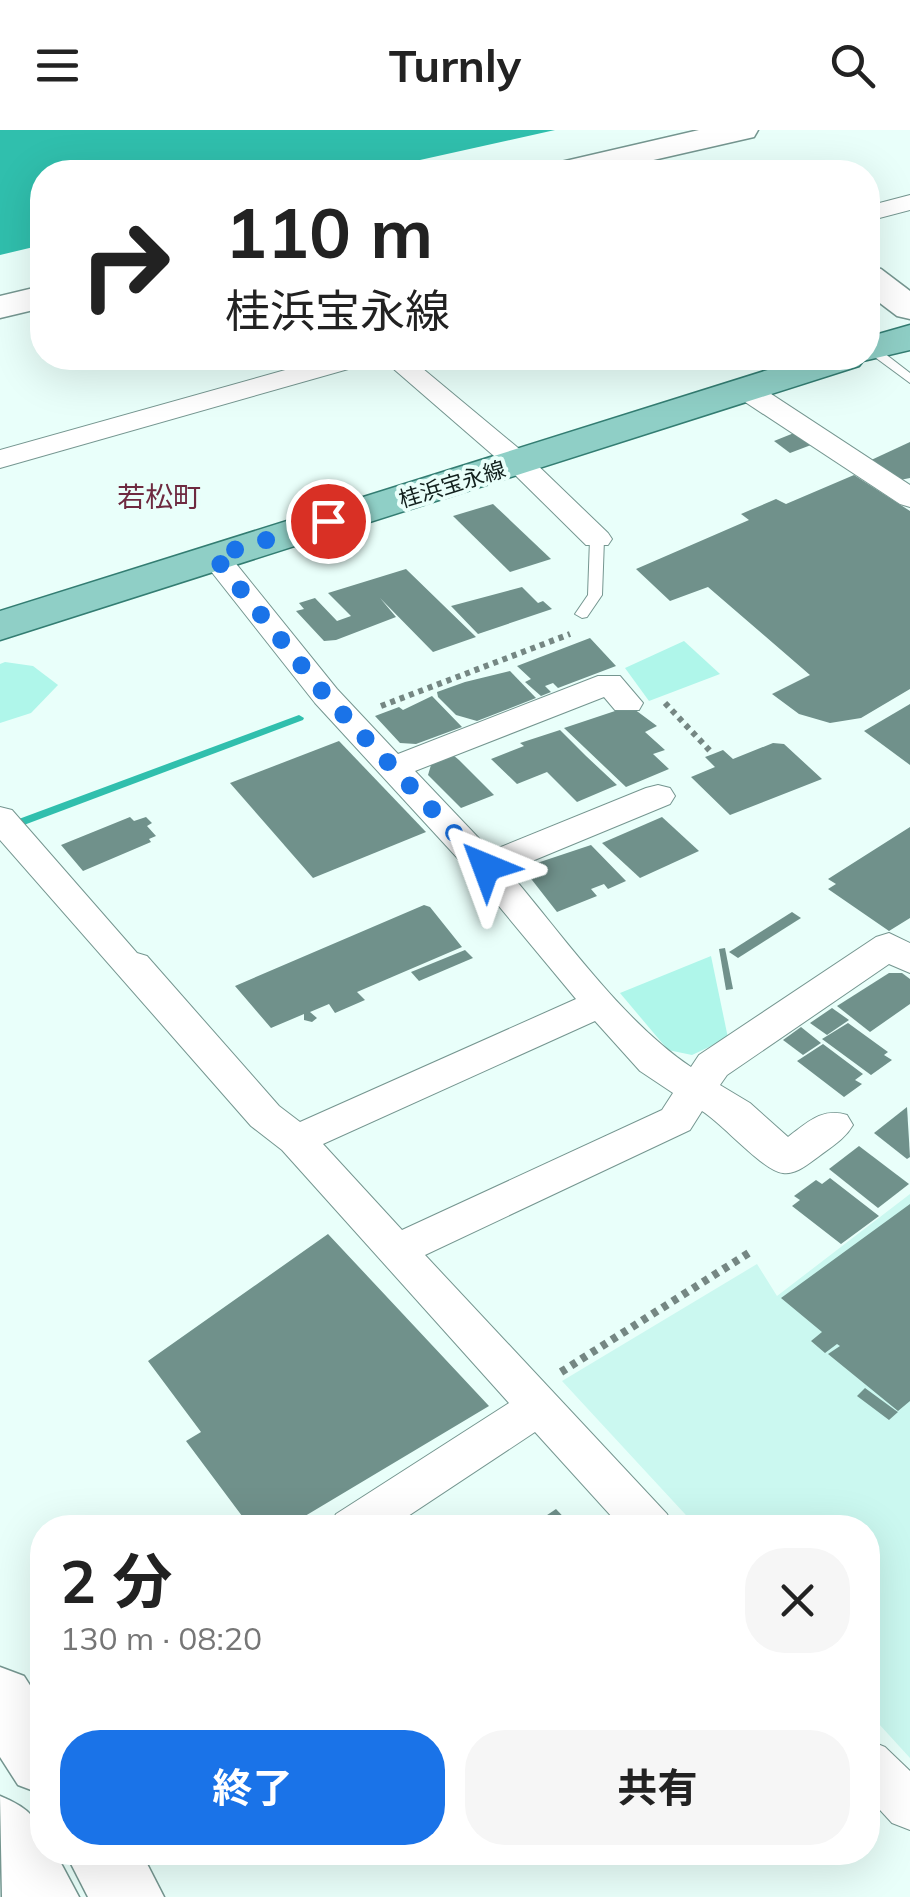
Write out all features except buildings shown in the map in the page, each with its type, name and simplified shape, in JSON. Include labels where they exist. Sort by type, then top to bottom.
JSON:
[{"type":"main road","name":"桂浜宝永線","points":[[880,346],[910,336]]},
{"type":"main road","name":"桂浜宝永線","points":[[0,626],[807,370]]},
{"type":"street","points":[[612,160],[742,130]]},
{"type":"street","points":[[685,143],[708,160]]},
{"type":"street","points":[[880,211],[910,202]]},
{"type":"street","points":[[880,286],[910,308]]},
{"type":"street","points":[[0,308],[30,300]]},
{"type":"street","points":[[0,459],[314,370]]},
{"type":"street","points":[[408,370],[518,464],[597,539]]},
{"type":"street","points":[[746,390],[910,498]]},
{"type":"street","points":[[214,556],[390,769],[486,867],[654,1061],[736,1112],[786,1159],[834,1125]]},
{"type":"street","points":[[390,769],[610,683],[627,704]]},
{"type":"street","points":[[486,867],[658,796]]},
{"type":"street","points":[[5,825],[265,1116],[296,1140],[639,1515]]},
{"type":"street","points":[[396,1250],[676,1120],[713,1066],[889,946],[910,960]]},
{"type":"street","points":[[296,1140],[600,1003]]},
{"type":"street","points":[[372,1515],[539,1406]]},
{"type":"street","points":[[880,1775],[910,1806]]},
{"type":"street","points":[[0,1830],[43,1897]]},
{"type":"street","points":[[108,1865],[128,1897]]},
{"type":"lane","points":[[880,362],[910,378]]},
{"type":"lane","points":[[582,614],[595,595],[597,539]]},
{"type":"path","points":[[347,719],[589,626],[582,614]]},
{"type":"path","points":[[665,704],[713,754]]},
{"type":"path","points":[[539,1406],[554,1377],[752,1252]]},
{"type":"shaded area","points":[[0,130],[555,130],[420,160],[30,160],[30,248],[0,255]]},
{"type":"shaded area","points":[[684,641],[720,674],[649,701],[625,668]]},
{"type":"shaded area","points":[[0,664],[33,666],[58,685],[31,713],[0,723]]},
{"type":"shaded area","points":[[711,956],[728,1038],[692,1055],[668,1050],[620,993]]},
{"type":"shaded area","points":[[910,1194],[910,1758],[880,1725],[880,1515],[686,1515],[562,1381],[757,1264],[777,1296]]},
{"type":"waterway","points":[[0,830],[299,718]]},
{"type":"district","name":"若松町","points":[[159,497]]},
{"type":"route","points":[[328,521],[214,556],[326,696],[390,769],[486,867]]}]
